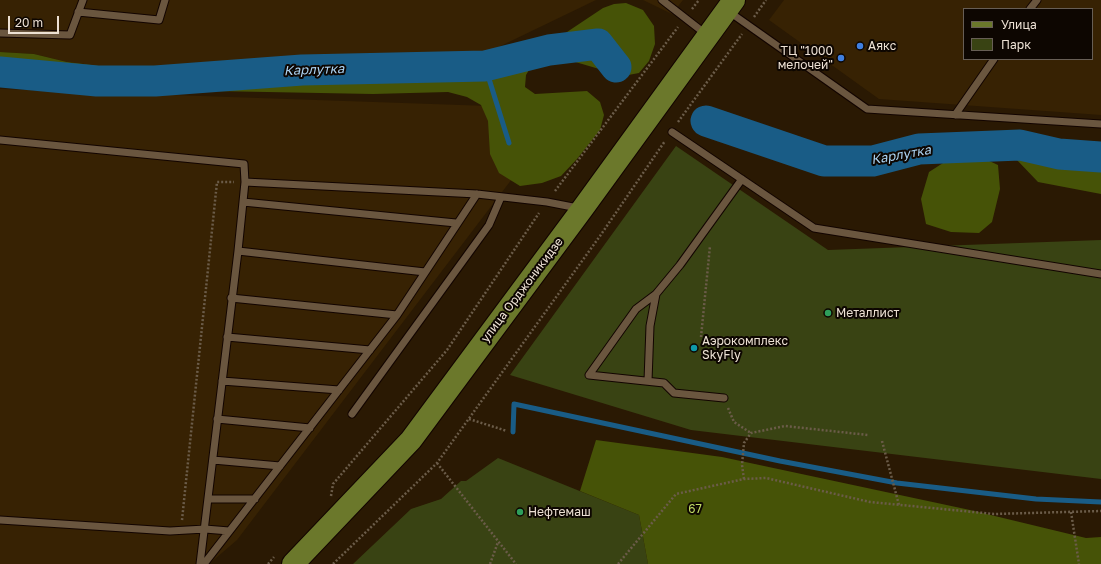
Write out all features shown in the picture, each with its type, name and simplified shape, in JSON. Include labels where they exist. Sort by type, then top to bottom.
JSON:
[{"type":"main road","name":"улица Орджоникидзе","points":[[293,564],[411,440],[583,208],[730,5]]},
{"type":"lane","points":[[0,33],[70,35],[83,0]]},
{"type":"lane","points":[[78,12],[159,20],[165,0]]},
{"type":"lane","points":[[662,0],[708,37]]},
{"type":"lane","points":[[1031,8],[1037,0]]},
{"type":"lane","points":[[730,5],[748,25],[867,109],[1101,124]]},
{"type":"lane","points":[[955,115],[993,60]]},
{"type":"lane","points":[[672,132],[814,228],[1101,274]]},
{"type":"lane","points":[[0,140],[244,164],[245,182],[238,251],[231,298],[200,564]]},
{"type":"lane","points":[[724,398],[674,393],[664,383],[589,375],[636,309],[656,294],[712,223],[742,179]]},
{"type":"lane","points":[[245,182],[476,194],[547,202],[583,208]]},
{"type":"lane","points":[[204,564],[397,316],[476,194]]},
{"type":"lane","points":[[352,414],[489,225],[501,197]]},
{"type":"lane","points":[[243,202],[456,223]]},
{"type":"lane","points":[[238,251],[425,272]]},
{"type":"lane","points":[[648,381],[650,326],[656,294]]},
{"type":"lane","points":[[231,298],[397,316]]},
{"type":"lane","points":[[227,337],[370,350]]},
{"type":"lane","points":[[222,382],[339,390]]},
{"type":"lane","points":[[217,419],[310,428]]},
{"type":"lane","points":[[213,460],[280,466]]},
{"type":"lane","points":[[208,499],[254,499]]},
{"type":"lane","points":[[0,520],[181,531],[205,529],[229,531]]},
{"type":"path","points":[[333,484],[447,350],[547,202],[699,0]]},
{"type":"path","points":[[333,564],[436,463],[600,236],[766,0]]},
{"type":"path","points":[[181,531],[217,182],[245,182]]},
{"type":"path","points":[[701,337],[712,223]]},
{"type":"path","points":[[724,398],[734,422],[751,433]]},
{"type":"path","points":[[468,419],[507,431]]},
{"type":"path","points":[[744,479],[742,465],[744,443],[751,433],[785,426],[868,435]]},
{"type":"path","points":[[882,441],[899,504]]},
{"type":"path","points":[[436,463],[516,564]]},
{"type":"path","points":[[618,564],[676,494],[744,479],[766,478],[870,502],[994,514],[1101,511]]},
{"type":"path","points":[[1071,512],[1079,564]]},
{"type":"path","points":[[490,564],[498,542]]},
{"type":"shaded area","points":[[0,0],[596,0],[484,54],[300,56],[157,73],[67,62],[34,54],[0,52]]},
{"type":"shaded area","points":[[643,0],[683,0],[672,14]]},
{"type":"shaded area","points":[[784,0],[1101,0],[1101,115],[879,99],[769,20]]},
{"type":"shaded area","points":[[0,89],[518,107],[531,154],[237,540],[209,564],[0,564]]},
{"type":"green space","points":[[626,3],[643,10],[654,26],[655,44],[649,61],[639,73],[623,76],[572,61],[544,62],[532,65],[526,75],[525,87],[535,94],[587,91],[600,102],[604,115],[600,130],[577,159],[561,176],[542,183],[520,186],[499,173],[490,154],[488,121],[481,105],[467,97],[448,92],[373,94],[0,87],[0,52],[34,54],[67,62],[157,73],[300,56],[484,54],[542,44],[561,36],[603,8],[614,4]]},
{"type":"green space","name":"Металлист","points":[[676,146],[828,250],[1101,240],[1101,479],[691,430],[510,375]]},
{"type":"green space","points":[[1031,155],[1101,164],[1101,194],[1038,182],[1016,159]]},
{"type":"green space","points":[[972,157],[985,159],[998,165],[1000,189],[992,222],[979,233],[951,232],[926,224],[921,199],[929,172],[943,163]]},
{"type":"green space","name":"67","points":[[596,440],[722,457],[970,510],[1086,538],[1101,537],[1101,564],[648,564],[639,515],[580,491]]},
{"type":"green space","name":"Нефтемаш","points":[[498,458],[639,515],[648,564],[353,564],[411,509],[441,499],[461,481],[466,481]]},
{"type":"waterway","name":"Карлутка","points":[[0,72],[97,81],[155,81],[302,70],[485,66],[549,50],[598,44],[616,67]]},
{"type":"waterway","points":[[485,66],[509,143]]},
{"type":"waterway","name":"Карлутка","points":[[706,121],[824,161],[873,161],[919,149],[1020,145],[1059,154],[1101,157]]},
{"type":"waterway","points":[[513,432],[514,404],[780,461],[897,483],[1036,499],[1101,502]]},
{"type":"place","name":"Аякс","points":[[860,46]]},
{"type":"place","name":"ТЦ \"1000 мелочей\"","points":[[841,58]]},
{"type":"place","name":"Металлист","points":[[828,313]]},
{"type":"place","name":"Аэрокомплекс SkyFly","points":[[694,348]]},
{"type":"place","name":"Нефтемаш","points":[[520,512]]}]
